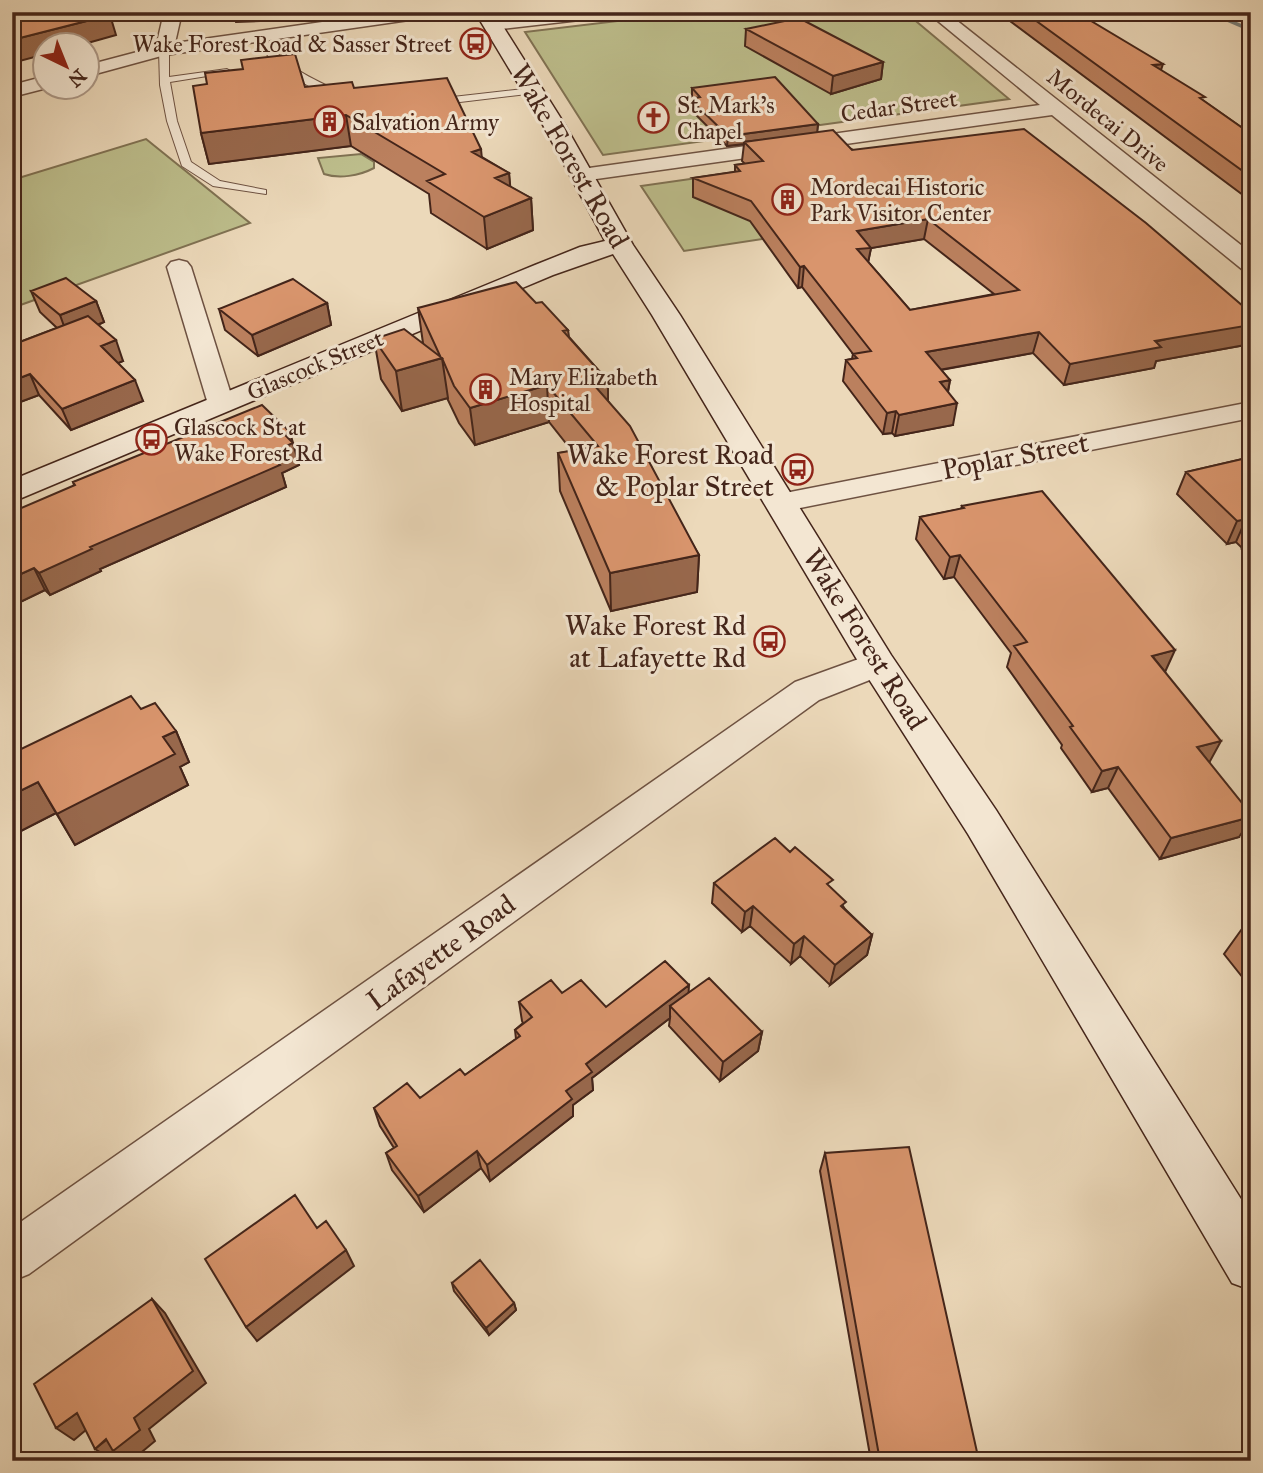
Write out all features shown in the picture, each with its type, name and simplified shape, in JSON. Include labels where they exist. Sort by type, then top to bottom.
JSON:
[{"type":"main road","name":"Wake Forest Road","points":[[488,18],[582,175],[620,245],[666,315],[878,664],[982,822],[1251,1264]]},
{"type":"main road","name":"Glascock Street","points":[[12,492],[544,270],[589,252],[620,245]]},
{"type":"street","points":[[164,50],[173,12]]},
{"type":"street","points":[[102,67],[164,50],[430,12]]},
{"type":"street","points":[[488,18],[606,12]]},
{"type":"street","name":"Mordecai Drive","points":[[936,12],[1251,265]]},
{"type":"street","points":[[12,91],[32,86]]},
{"type":"street","name":"Cedar Street","points":[[582,175],[1055,109]]},
{"type":"street","points":[[179,267],[221,404]]},
{"type":"street","name":"Poplar Street","points":[[780,503],[1251,410]]},
{"type":"street","name":"Lafayette Road","points":[[12,1257],[807,691],[878,664]]},
{"type":"lane","points":[[259,36],[271,62],[355,103]]},
{"type":"lane","points":[[164,50],[172,121],[186,164],[217,184],[262,191]]},
{"type":"lane","points":[[166,80],[240,70]]},
{"type":"lane","points":[[423,103],[533,91]]},
{"type":"green space","points":[[693,12],[905,12],[1009,99],[603,155],[525,32]]},
{"type":"green space","points":[[146,139],[250,223],[12,308],[12,180]]},
{"type":"green space","points":[[361,154],[374,162],[374,168],[349,176],[324,174],[318,158]]},
{"type":"green space","points":[[838,158],[894,219],[684,251],[641,186]]},
{"type":"building","points":[[12,12],[105,12],[110,15],[43,32],[32,32],[32,35],[12,40]]},
{"type":"building","points":[[1024,12],[1076,12],[1163,64],[1153,65],[1205,97],[1200,98],[1251,134],[1251,177]]},
{"type":"building","points":[[799,18],[883,62],[833,76],[746,29]]},
{"type":"building","points":[[295,54],[305,87],[352,82],[354,88],[447,78],[481,149],[472,152],[509,173],[495,178],[531,198],[484,217],[427,181],[445,174],[346,115],[201,133],[193,86],[207,84],[205,73],[243,69],[241,60]]},
{"type":"building","points":[[775,77],[818,124],[728,136],[690,99],[700,97],[692,88]]},
{"type":"building","points":[[1024,129],[1146,223],[1251,313],[1251,317],[1246,318],[1251,321],[1251,325],[1155,341],[1161,347],[1070,364],[1039,332],[926,352],[950,380],[940,382],[957,403],[899,415],[896,411],[887,413],[846,360],[857,358],[853,354],[871,351],[804,266],[800,267],[751,201],[693,178],[740,171],[735,165],[763,161],[744,142],[833,130],[852,150]],"holes":[[[928,219],[1019,290],[910,310],[857,249],[871,248],[857,231]]]},
{"type":"building","points":[[66,278],[96,301],[60,315],[31,291]]},
{"type":"building","points":[[293,279],[327,303],[252,335],[219,309]]},
{"type":"building","points":[[516,282],[536,303],[542,302],[568,330],[563,331],[608,381],[594,385],[630,426],[699,555],[610,573],[558,453],[598,446],[547,385],[470,408],[454,386],[418,308]]},
{"type":"building","points":[[88,316],[116,340],[101,346],[135,380],[62,409],[30,374],[12,381],[12,345]]},
{"type":"building","points":[[404,329],[442,358],[396,371],[374,339]]},
{"type":"building","points":[[262,405],[290,432],[284,434],[293,443],[269,454],[280,465],[90,547],[92,549],[39,573],[34,568],[12,578],[12,512],[75,485],[73,482]]},
{"type":"building","points":[[1251,457],[1251,524],[1246,519],[1237,521],[1186,472]]},
{"type":"building","points":[[1042,491],[1175,650],[1152,656],[1221,741],[1197,747],[1251,817],[1171,838],[1118,767],[1102,771],[1070,727],[1073,726],[1014,646],[1027,642],[960,555],[950,557],[920,517]]},
{"type":"building","points":[[131,696],[141,709],[155,703],[176,731],[163,737],[175,754],[57,814],[38,782],[12,795],[12,748],[15,752]]},
{"type":"building","points":[[775,838],[790,852],[795,847],[833,880],[827,884],[846,902],[841,906],[872,935],[835,965],[804,936],[794,944],[753,906],[745,912],[714,883]]},
{"type":"building","points":[[1251,924],[1251,934],[1244,926]]},
{"type":"building","points":[[665,961],[689,985],[586,1064],[592,1072],[566,1091],[572,1099],[487,1165],[477,1151],[418,1196],[386,1153],[397,1146],[374,1108],[407,1083],[420,1098],[460,1069],[465,1075],[520,1036],[515,1030],[532,1017],[519,1002],[551,980],[562,993],[581,980],[606,1007]]},
{"type":"building","points":[[709,978],[762,1032],[723,1062],[670,1006]]},
{"type":"building","points":[[909,1147],[979,1461],[880,1461],[825,1153]]},
{"type":"building","points":[[295,1195],[317,1228],[326,1221],[346,1250],[246,1327],[205,1259]]},
{"type":"building","points":[[480,1260],[514,1303],[486,1328],[452,1283]]},
{"type":"building","points":[[152,1299],[193,1371],[134,1418],[140,1430],[113,1451],[106,1439],[95,1449],[77,1413],[56,1428],[34,1384]]},
{"type":"waterway","points":[[1207,12],[1251,30]]},
{"type":"place","name":"Wake Forest Road & Sasser Street","points":[[475,44]]},
{"type":"place","name":"St. Mark's Chapel","points":[[654,118]]},
{"type":"place","name":"Salvation Army","points":[[329,122]]},
{"type":"place","name":"Mordecai Historic Park Visitor Center","points":[[787,200]]},
{"type":"place","name":"Mary Elizabeth Hospital","points":[[486,390]]},
{"type":"place","name":"Glascock St at Wake Forest Rd","points":[[151,440]]},
{"type":"place","name":"Wake Forest Road & Poplar Street","points":[[797,470]]},
{"type":"place","name":"Wake Forest Rd at Lafayette Rd","points":[[769,641]]}]
